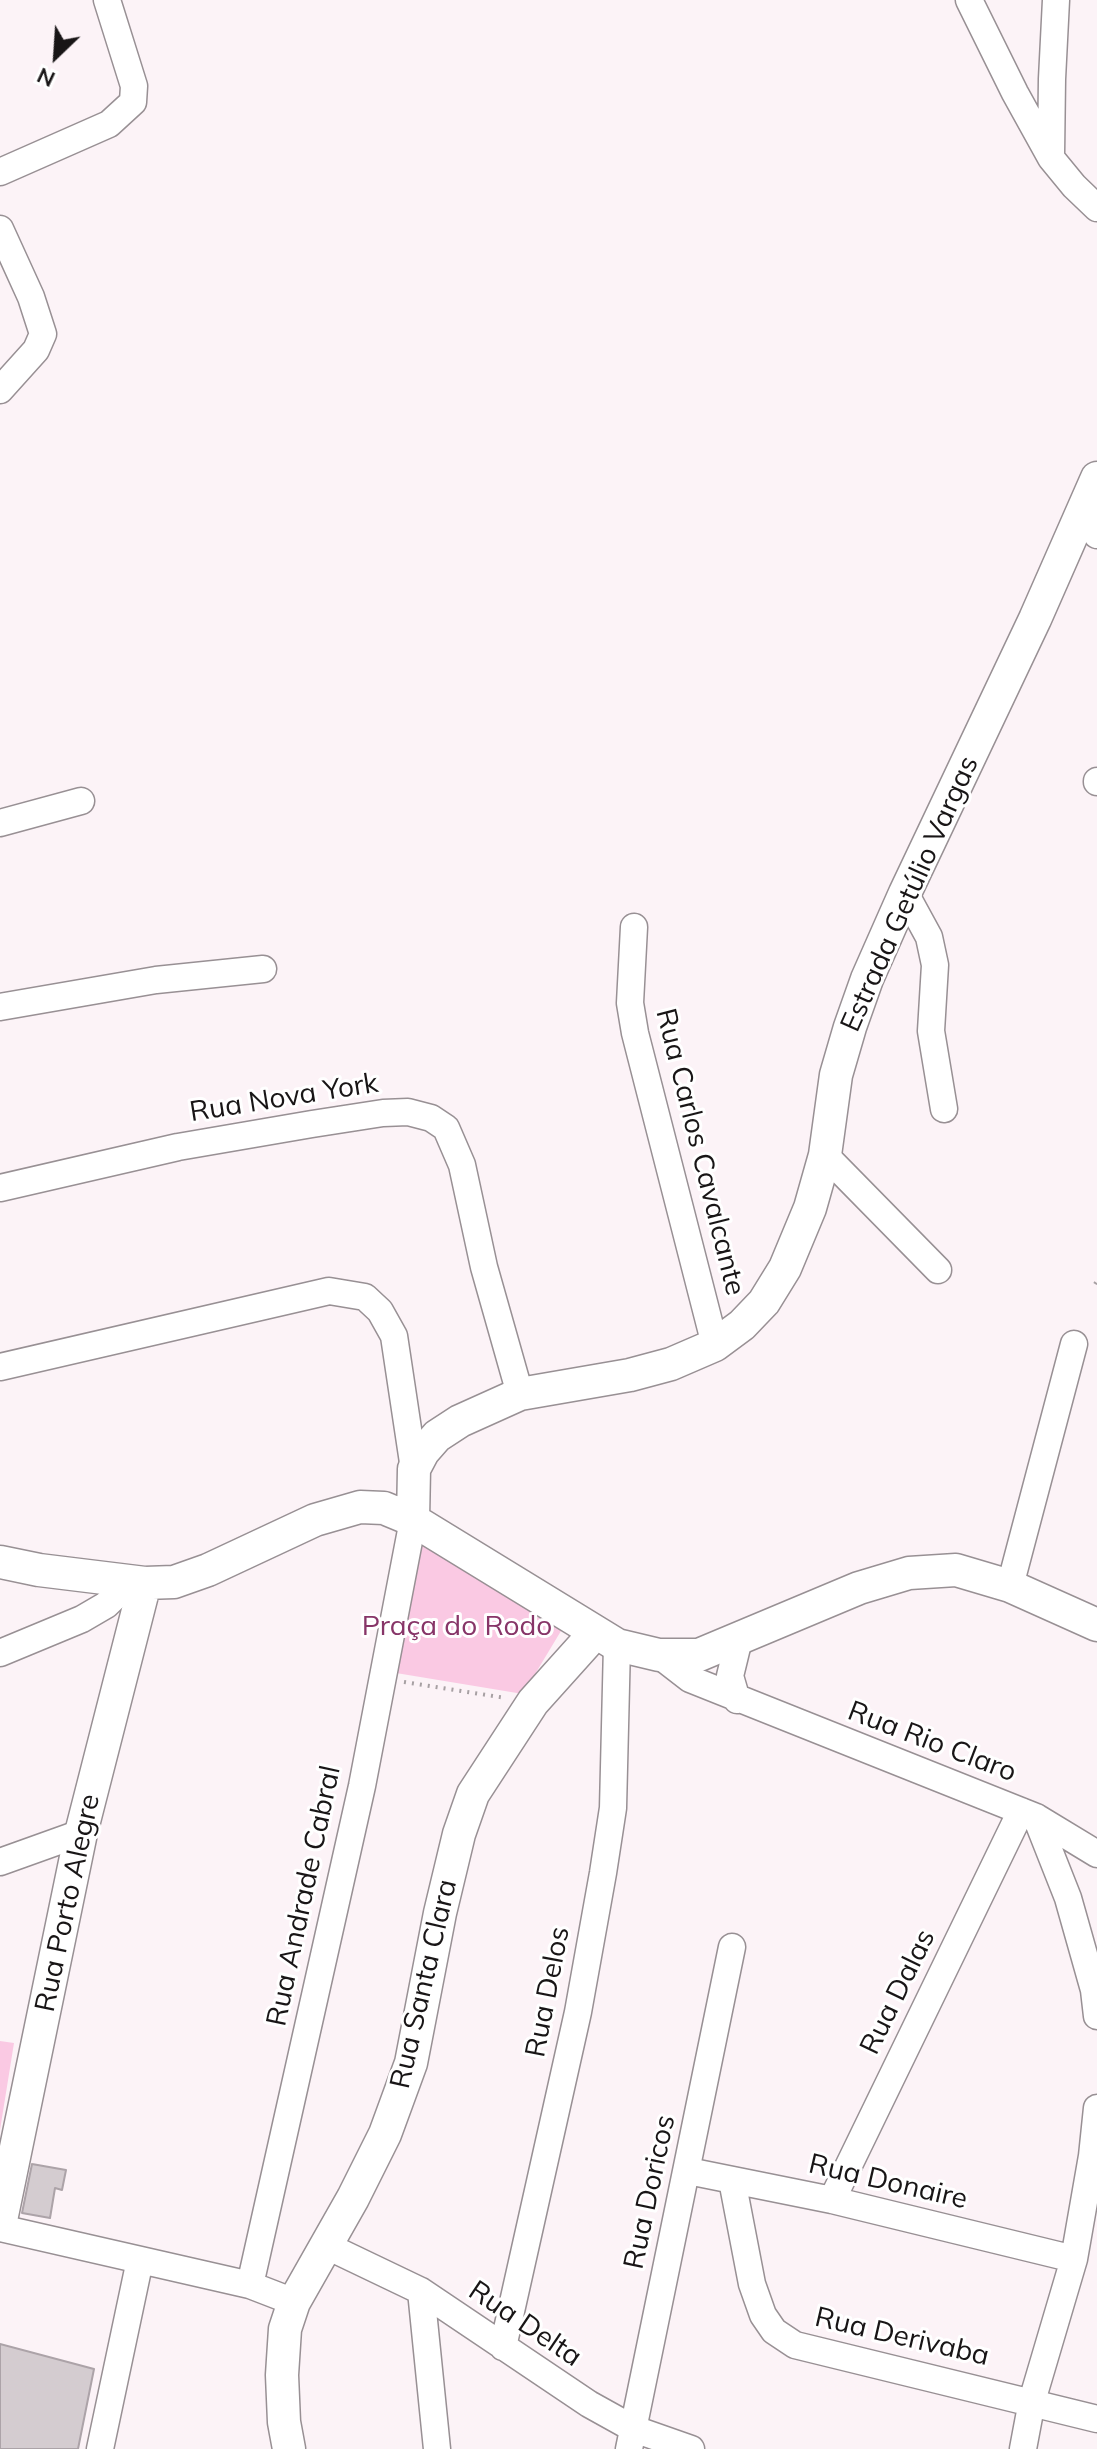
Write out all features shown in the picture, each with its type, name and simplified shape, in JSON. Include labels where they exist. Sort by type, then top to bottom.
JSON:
[{"type":"main road","name":"Estrada Getúlio Vargas","points":[[414,1469],[437,1436],[460,1421],[520,1394],[630,1375],[671,1364],[715,1345],[742,1325],[764,1302],[785,1268],[810,1208],[825,1155],[836,1075],[850,1027],[905,893],[1091,522],[1097,478]]},
{"type":"main road","points":[[413,1520],[414,1469]]},
{"type":"main road","points":[[0,1562],[138,1582],[174,1582],[208,1570],[315,1520],[360,1507],[384,1508],[413,1520],[606,1639],[659,1655],[699,1655],[859,1588],[909,1573],[956,1570],[1010,1586],[1097,1625]]},
{"type":"main road","name":"Rua Porto Alegre","points":[[0,2226],[81,1833],[138,1582]]},
{"type":"main road","name":"Rua Santa Clara","points":[[289,2449],[284,2422],[282,2375],[285,2329],[294,2302],[385,2134],[411,2063],[440,1913],[459,1834],[473,1794],[533,1702],[606,1639]]},
{"type":"street","points":[[0,172],[109,124],[133,102],[134,86],[128,62],[107,0]]},
{"type":"street","points":[[969,0],[1051,158],[1097,208]]},
{"type":"street","points":[[1051,158],[1056,0]]},
{"type":"street","points":[[0,229],[31,297],[43,334],[36,350],[0,390]]},
{"type":"street","points":[[0,823],[81,801]]},
{"type":"street","points":[[905,893],[929,937],[935,965],[931,1031],[944,1109]]},
{"type":"street","name":"Rua Carlos Cavalcante","points":[[634,927],[630,1003],[635,1033],[715,1345]]},
{"type":"street","points":[[0,1007],[156,980],[263,969]]},
{"type":"street","name":"Rua Nova York","points":[[0,1188],[178,1147],[326,1122],[408,1112],[431,1118],[446,1128],[462,1165],[484,1267],[520,1394]]},
{"type":"street","points":[[825,1155],[938,1270]]},
{"type":"street","points":[[0,1367],[329,1291],[365,1297],[380,1311],[394,1336],[414,1469]]},
{"type":"street","points":[[1010,1586],[1074,1344]]},
{"type":"street","name":"Rua Andrade Cabral","points":[[250,2285],[362,1786],[413,1520]]},
{"type":"street","points":[[0,1653],[82,1619],[138,1582]]},
{"type":"street","name":"Rua Delos","points":[[503,2347],[578,2012],[613,1808],[606,1639]]},
{"type":"street","points":[[737,1700],[730,1676],[739,1639]]},
{"type":"street","name":"Rua Rio Claro","points":[[659,1655],[690,1679],[1028,1814],[1097,1854]]},
{"type":"street","points":[[1028,1814],[1068,1898],[1094,1990],[1097,2016]]},
{"type":"street","name":"Rua Dalas","points":[[832,2200],[1028,1814]]},
{"type":"street","points":[[0,1862],[81,1833]]},
{"type":"street","name":"Rua Doricos","points":[[632,2439],[732,1947]]},
{"type":"street","points":[[1023,2449],[1032,2401],[1074,2259],[1097,2108]]},
{"type":"street","name":"Rua Donaire","points":[[688,2171],[832,2200],[1074,2259]]},
{"type":"street","name":"Rua Derivaba","points":[[732,2180],[752,2284],[763,2315],[774,2331],[795,2345],[1097,2419]]},
{"type":"street","points":[[0,2226],[250,2285],[294,2302]]},
{"type":"street","name":"Rua Delta","points":[[327,2246],[421,2291],[632,2439],[691,2449]]},
{"type":"street","points":[[100,2449],[140,2260]]},
{"type":"street","points":[[421,2291],[437,2449]]},
{"type":"path","points":[[383,1679],[533,1702]]},
{"type":"green space","name":"Praça do Rodo","points":[[419,1541],[564,1626],[523,1694],[390,1672]]},
{"type":"green space","points":[[0,2041],[14,2043],[0,2130]]},
{"type":"building","points":[[32,2164],[66,2170],[62,2190],[55,2188],[50,2218],[22,2213]]},
{"type":"building","points":[[0,2344],[94,2369],[78,2449],[0,2449]]}]
